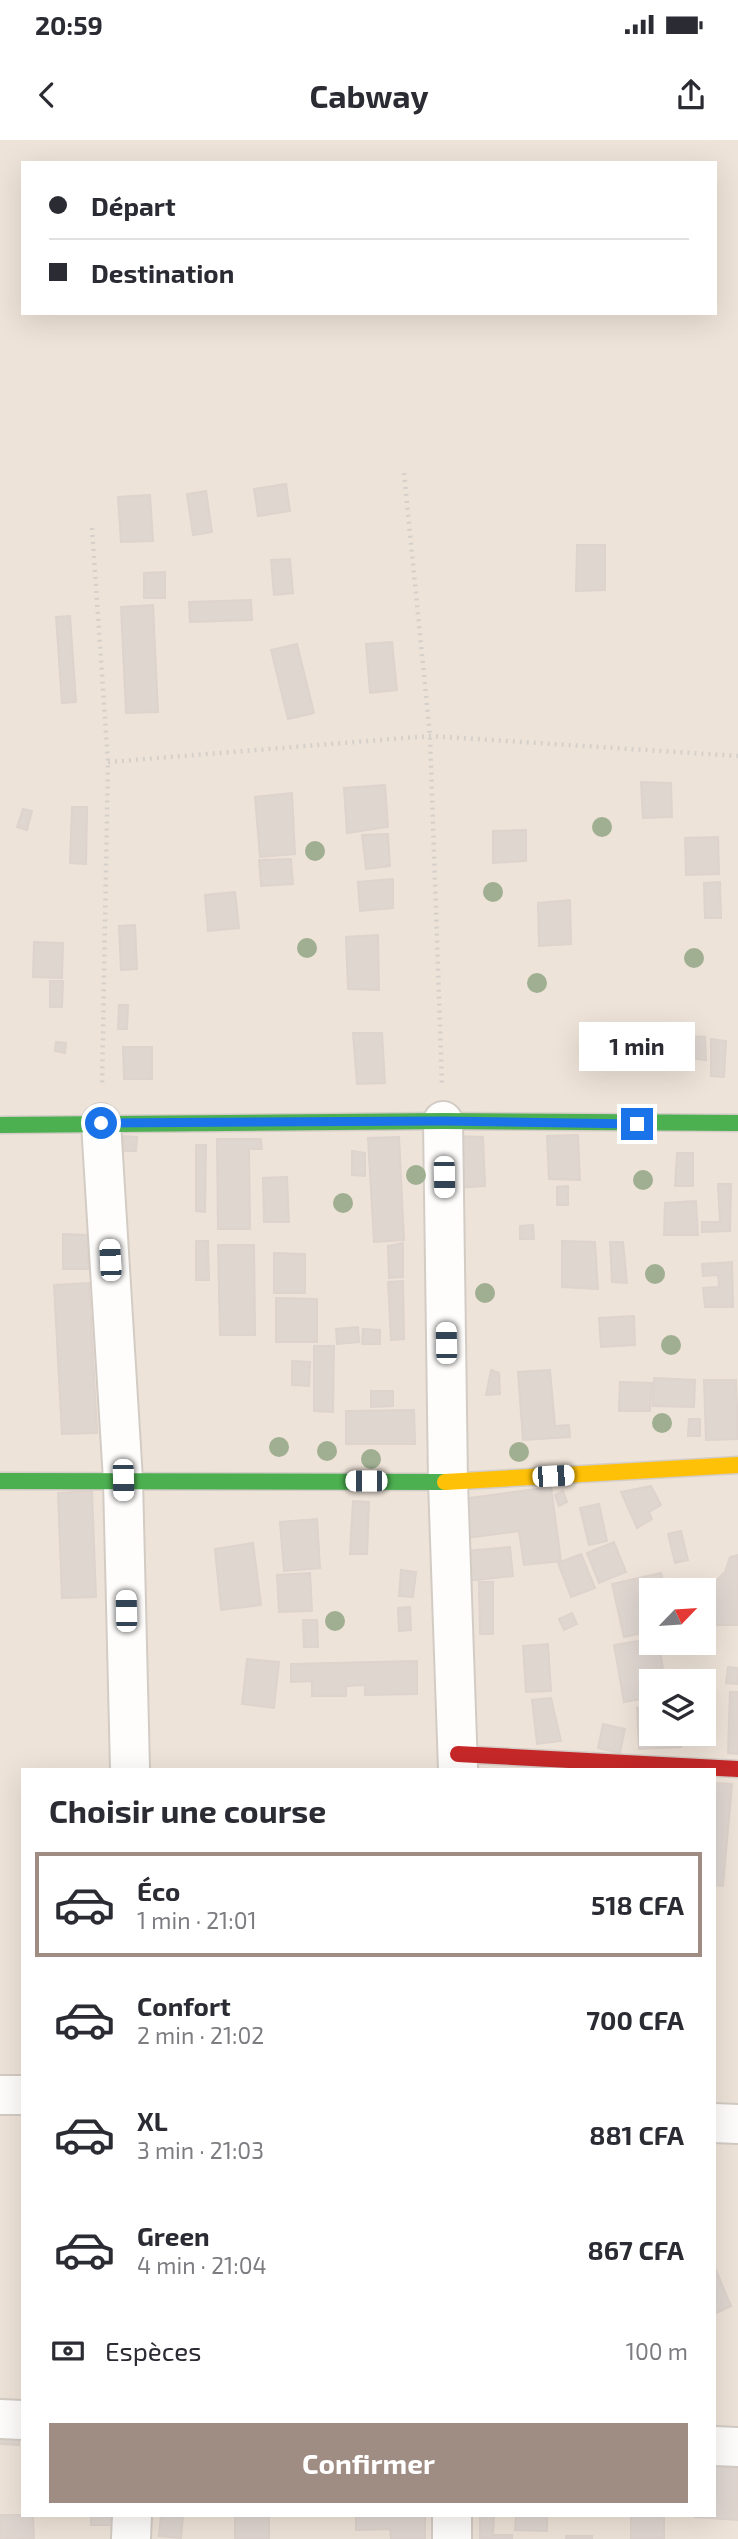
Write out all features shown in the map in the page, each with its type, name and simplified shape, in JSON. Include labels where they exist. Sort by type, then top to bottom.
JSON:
[{"type":"street","points":[[443,1121],[447,1482],[458,1762],[698,1768]]},
{"type":"street","points":[[0,1125],[443,1121],[738,1123]]},
{"type":"street","points":[[101,1123],[123,1480],[130,1768]]},
{"type":"street","points":[[0,1481],[447,1482],[738,1465]]},
{"type":"street","points":[[716,1768],[738,1769]]},
{"type":"street","points":[[0,2095],[21,2095]]},
{"type":"street","points":[[716,2123],[738,2124]]},
{"type":"street","points":[[0,2419],[21,2420]]},
{"type":"street","points":[[716,2446],[738,2447]]},
{"type":"street","points":[[131,2539],[132,2517]]},
{"type":"street","points":[[452,2539],[453,2517]]},
{"type":"path","points":[[404,473],[430,736],[443,1121]]},
{"type":"path","points":[[92,528],[108,762],[101,1123]]},
{"type":"path","points":[[108,762],[430,736],[738,755]]},
{"type":"shaded area","points":[[0,140],[738,140],[738,2539],[0,2539]]},
{"type":"building","points":[[286,484],[290,511],[258,516],[254,489]]},
{"type":"building","points":[[206,491],[212,532],[193,535],[187,494]]},
{"type":"building","points":[[150,495],[153,541],[121,542],[118,497]]},
{"type":"building","points":[[577,545],[605,545],[605,590],[576,591]]},
{"type":"building","points":[[290,559],[293,593],[274,595],[271,560]]},
{"type":"building","points":[[165,572],[165,598],[144,598],[144,573]]},
{"type":"building","points":[[251,600],[252,620],[190,622],[189,602]]},
{"type":"building","points":[[153,605],[158,712],[126,713],[121,607]]},
{"type":"building","points":[[70,616],[76,702],[62,703],[56,617]]},
{"type":"building","points":[[392,642],[397,690],[370,693],[366,644]]},
{"type":"building","points":[[297,644],[314,713],[288,719],[271,650]]},
{"type":"building","points":[[641,782],[671,783],[672,817],[643,818]]},
{"type":"building","points":[[385,785],[388,827],[347,833],[344,788]]},
{"type":"building","points":[[292,793],[295,854],[260,857],[255,797]]},
{"type":"building","points":[[72,807],[87,807],[86,864],[70,863]]},
{"type":"building","points":[[23,809],[32,811],[27,830],[17,827]]},
{"type":"building","points":[[526,830],[526,861],[493,863],[493,831]]},
{"type":"building","points":[[388,834],[390,866],[366,869],[362,835]]},
{"type":"building","points":[[718,837],[719,874],[686,875],[685,838]]},
{"type":"building","points":[[291,859],[293,884],[261,886],[259,860]]},
{"type":"building","points":[[393,879],[393,908],[360,911],[358,882]]},
{"type":"building","points":[[720,882],[721,918],[705,918],[704,883]]},
{"type":"building","points":[[235,892],[239,928],[208,931],[205,895]]},
{"type":"building","points":[[570,900],[571,944],[539,946],[538,903]]},
{"type":"building","points":[[135,925],[137,969],[121,970],[119,926]]},
{"type":"building","points":[[378,935],[379,990],[348,989],[346,937]]},
{"type":"building","points":[[34,942],[63,943],[62,978],[33,977]]},
{"type":"building","points":[[50,981],[63,981],[62,1007],[50,1007]]},
{"type":"building","points":[[119,1005],[128,1005],[127,1029],[118,1029]]},
{"type":"building","points":[[353,1033],[382,1033],[385,1083],[357,1084]]},
{"type":"building","points":[[690,1036],[705,1037],[706,1060],[692,1058]]},
{"type":"building","points":[[711,1039],[726,1041],[724,1077],[711,1076]]},
{"type":"building","points":[[56,1042],[66,1043],[65,1053],[55,1051]]},
{"type":"building","points":[[123,1047],[152,1047],[152,1079],[124,1079]]},
{"type":"building","points":[[578,1135],[580,1180],[549,1179],[547,1136]]},
{"type":"building","points":[[124,1136],[137,1137],[136,1151],[123,1151]]},
{"type":"building","points":[[452,1136],[483,1137],[485,1186],[454,1188]]},
{"type":"building","points":[[399,1137],[404,1240],[374,1242],[368,1138]]},
{"type":"building","points":[[217,1139],[261,1139],[262,1149],[249,1149],[250,1229],[218,1229]]},
{"type":"building","points":[[196,1145],[206,1145],[205,1212],[196,1211]]},
{"type":"building","points":[[352,1151],[365,1153],[365,1176],[352,1175]]},
{"type":"building","points":[[677,1153],[693,1153],[693,1186],[675,1186]]},
{"type":"building","points":[[287,1177],[289,1222],[264,1222],[263,1178]]},
{"type":"building","points":[[718,1184],[731,1184],[730,1231],[702,1232],[702,1222],[720,1222]]},
{"type":"building","points":[[568,1186],[568,1205],[557,1205],[557,1187]]},
{"type":"building","points":[[696,1201],[698,1235],[664,1235],[665,1203]]},
{"type":"building","points":[[533,1225],[534,1239],[520,1239],[520,1226]]},
{"type":"building","points":[[63,1234],[88,1235],[88,1269],[63,1269]]},
{"type":"building","points":[[196,1241],[208,1241],[209,1280],[196,1280]]},
{"type":"building","points":[[562,1241],[595,1242],[598,1289],[562,1287]]},
{"type":"building","points":[[610,1242],[623,1242],[627,1283],[612,1282]]},
{"type":"building","points":[[403,1243],[403,1277],[389,1278],[388,1246]]},
{"type":"building","points":[[218,1245],[254,1245],[255,1335],[220,1335]]},
{"type":"building","points":[[274,1253],[305,1254],[305,1293],[274,1293]]},
{"type":"building","points":[[732,1262],[733,1307],[705,1307],[703,1288],[719,1287],[718,1275],[703,1276],[702,1264]]},
{"type":"building","points":[[403,1281],[404,1339],[391,1340],[388,1282]]},
{"type":"building","points":[[89,1283],[97,1433],[62,1434],[54,1285]]},
{"type":"building","points":[[276,1298],[317,1299],[317,1342],[276,1342]]},
{"type":"building","points":[[634,1316],[635,1345],[601,1347],[599,1318]]},
{"type":"building","points":[[358,1327],[359,1342],[337,1344],[336,1329]]},
{"type":"building","points":[[363,1329],[380,1330],[380,1344],[362,1344]]},
{"type":"building","points":[[314,1346],[334,1346],[333,1412],[314,1411]]},
{"type":"building","points":[[292,1361],[310,1362],[309,1386],[292,1385]]},
{"type":"building","points":[[491,1370],[499,1373],[500,1394],[486,1395]]},
{"type":"building","points":[[550,1370],[555,1426],[569,1425],[570,1437],[523,1440],[518,1372]]},
{"type":"building","points":[[654,1378],[695,1380],[694,1407],[653,1406]]},
{"type":"building","points":[[704,1380],[736,1380],[738,1439],[706,1440]]},
{"type":"building","points":[[620,1382],[652,1383],[650,1411],[619,1411]]},
{"type":"building","points":[[371,1391],[393,1391],[393,1406],[371,1407]]},
{"type":"building","points":[[414,1410],[415,1444],[346,1444],[346,1411]]},
{"type":"building","points":[[689,1419],[700,1419],[700,1436],[688,1436]]},
{"type":"building","points":[[651,1486],[661,1505],[649,1512],[652,1519],[637,1528],[621,1492]]},
{"type":"building","points":[[551,1487],[561,1561],[524,1565],[519,1531],[460,1539],[454,1500]]},
{"type":"building","points":[[92,1491],[96,1597],[62,1598],[58,1493]]},
{"type":"building","points":[[563,1491],[567,1502],[559,1506],[555,1495]]},
{"type":"building","points":[[353,1501],[369,1502],[367,1554],[350,1554]]},
{"type":"building","points":[[599,1504],[607,1541],[589,1545],[580,1508]]},
{"type":"building","points":[[317,1519],[320,1568],[284,1571],[280,1522]]},
{"type":"building","points":[[681,1531],[688,1560],[675,1563],[668,1534]]},
{"type":"building","points":[[614,1542],[626,1572],[599,1583],[587,1553]]},
{"type":"building","points":[[253,1543],[261,1605],[221,1610],[215,1549]]},
{"type":"building","points":[[510,1547],[513,1576],[459,1582],[456,1552]]},
{"type":"building","points":[[581,1554],[595,1588],[571,1597],[558,1563]]},
{"type":"building","points":[[738,1555],[738,1625],[716,1625],[716,1581],[725,1572],[730,1557]]},
{"type":"building","points":[[401,1570],[416,1572],[413,1597],[399,1596]]},
{"type":"building","points":[[310,1573],[312,1611],[279,1612],[277,1575]]},
{"type":"building","points":[[661,1573],[662,1578],[639,1578],[639,1634],[624,1637],[612,1584]]},
{"type":"building","points":[[479,1582],[493,1582],[493,1634],[480,1634]]},
{"type":"building","points":[[410,1607],[411,1630],[399,1631],[398,1608]]},
{"type":"building","points":[[572,1613],[577,1624],[564,1630],[559,1619]]},
{"type":"building","points":[[303,1620],[317,1620],[318,1647],[304,1647]]},
{"type":"building","points":[[639,1641],[639,1656],[661,1656],[663,1669],[639,1669],[639,1699],[624,1702],[614,1645]]},
{"type":"building","points":[[548,1644],[551,1691],[526,1692],[523,1646]]},
{"type":"building","points":[[247,1659],[279,1662],[274,1708],[242,1704]]},
{"type":"building","points":[[417,1661],[417,1694],[365,1695],[365,1685],[346,1686],[346,1696],[312,1696],[312,1681],[291,1682],[291,1664]]},
{"type":"building","points":[[728,1667],[738,1668],[738,1684],[726,1683]]},
{"type":"building","points":[[730,1692],[738,1692],[738,1754],[728,1753]]},
{"type":"building","points":[[551,1698],[561,1741],[537,1744],[532,1700]]},
{"type":"building","points":[[637,1708],[639,1746],[681,1747],[639,1749]]},
{"type":"building","points":[[603,1724],[625,1729],[620,1753],[598,1748]]},
{"type":"building","points":[[716,1783],[732,1784],[723,1886],[716,1885]]},
{"type":"building","points":[[716,2271],[731,2306],[716,2313]]},
{"type":"building","points":[[0,2427],[19,2428],[19,2445],[0,2444]]},
{"type":"building","points":[[716,2455],[738,2457],[738,2520],[695,2517],[716,2517]]},
{"type":"building","points":[[0,2515],[33,2517],[34,2539],[0,2539]]},
{"type":"building","points":[[91,2517],[112,2517],[112,2525],[91,2525]]},
{"type":"building","points":[[161,2517],[183,2517],[181,2538],[159,2536]]},
{"type":"building","points":[[235,2517],[269,2517],[269,2539],[235,2539]]},
{"type":"building","points":[[356,2517],[425,2517],[425,2539],[391,2539],[390,2529],[356,2530]]},
{"type":"building","points":[[480,2517],[494,2517],[493,2535],[512,2535],[512,2539],[480,2539]]},
{"type":"building","points":[[516,2517],[547,2517],[547,2531],[515,2530]]},
{"type":"building","points":[[631,2517],[664,2517],[664,2539],[631,2539]]},
{"type":"building","points":[[566,2536],[592,2536],[592,2539],[566,2539]]},
{"type":"traffic: fast","points":[[0,1125],[443,1121],[738,1123]]},
{"type":"traffic: fast","points":[[0,1481],[445,1482]]},
{"type":"traffic: slow","points":[[445,1482],[738,1465]]},
{"type":"traffic: jam","points":[[458,1754],[738,1769]]},
{"type":"route","points":[[101,1123],[443,1121],[637,1124]]}]
